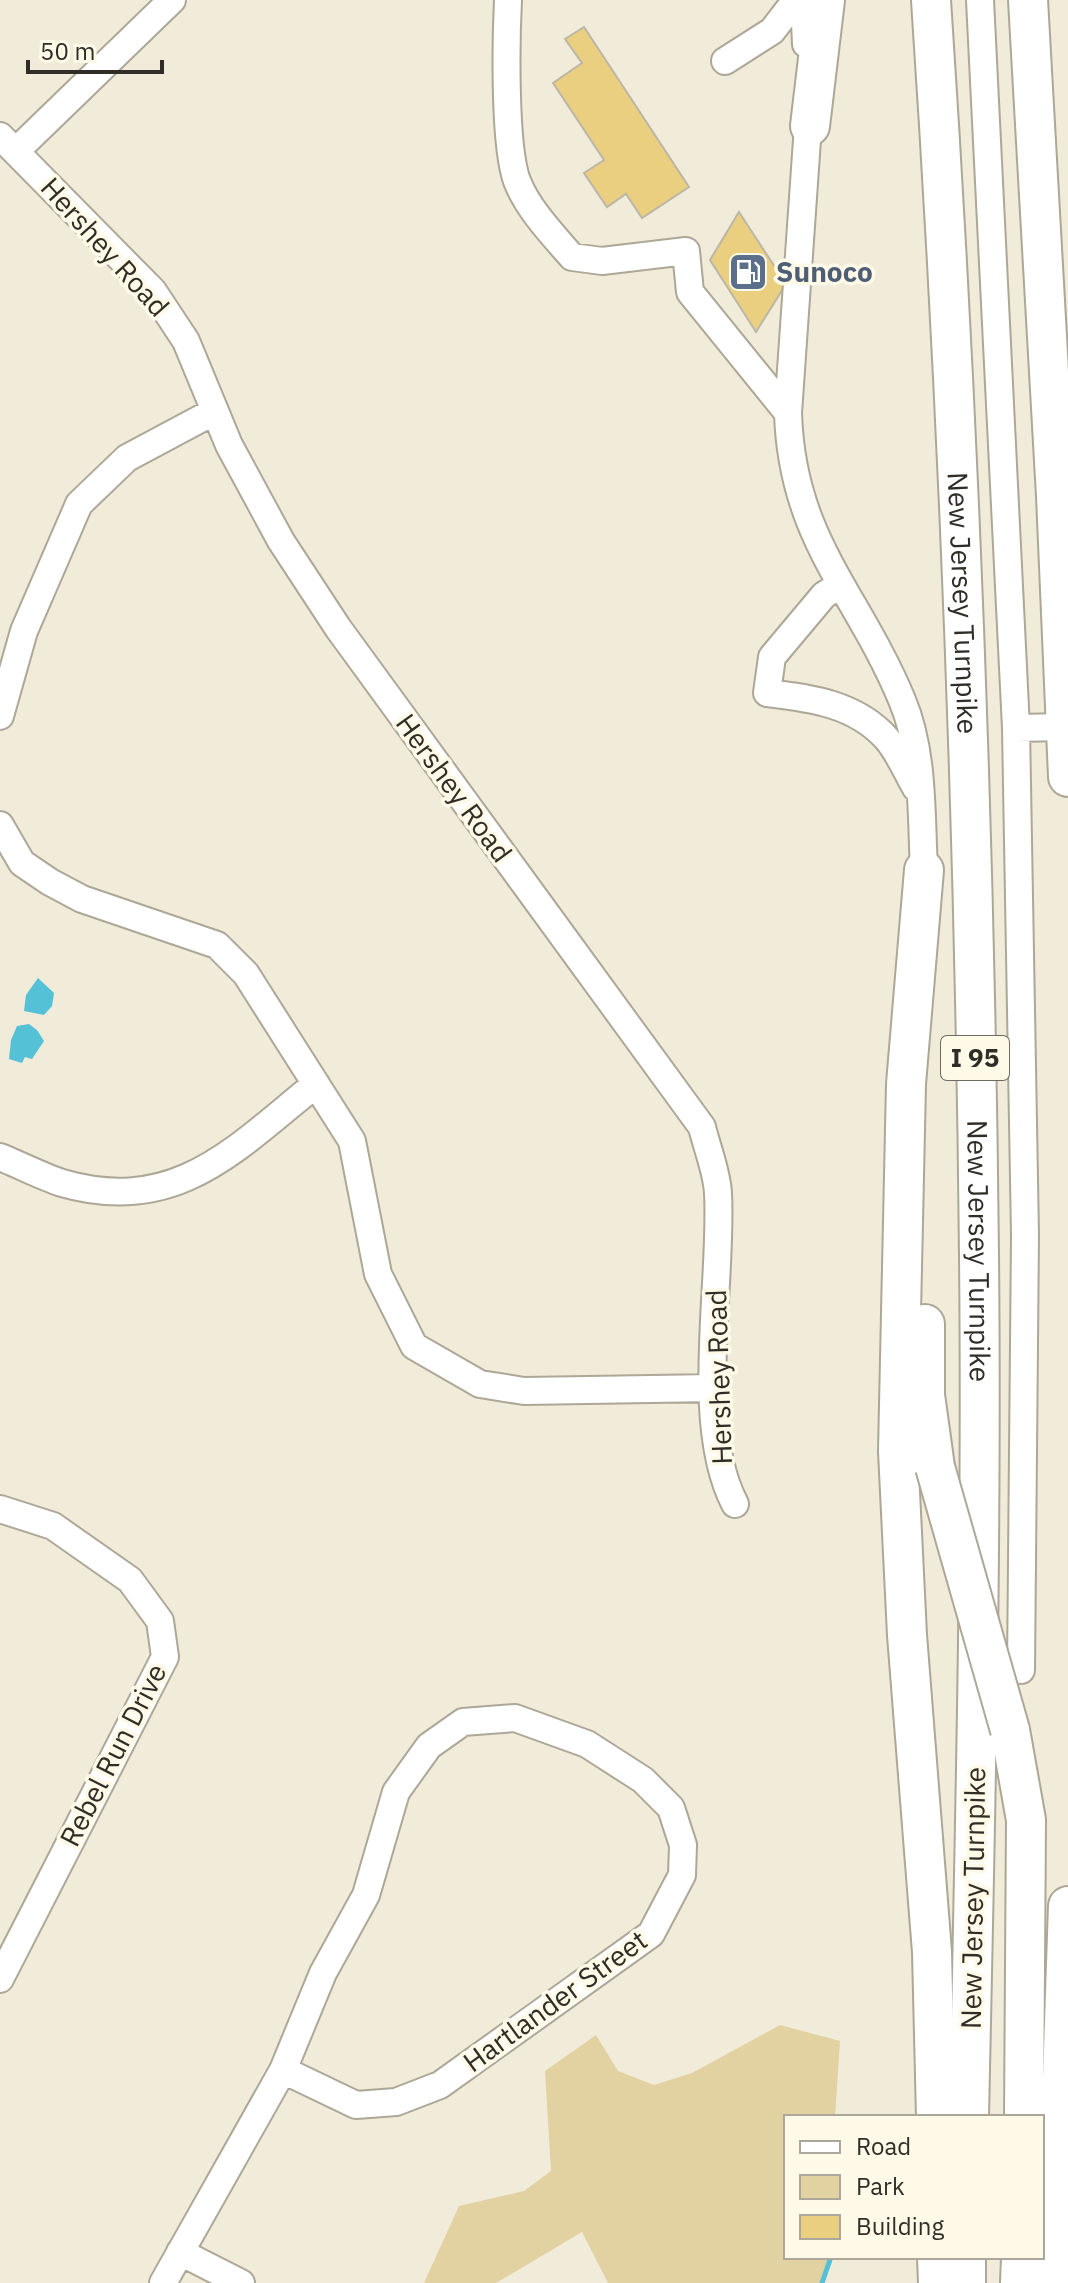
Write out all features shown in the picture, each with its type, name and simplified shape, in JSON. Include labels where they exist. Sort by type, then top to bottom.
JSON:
[{"type":"highway","points":[[810,126],[825,0]]},
{"type":"highway","name":"New Jersey Turnpike","points":[[931,0],[960,522],[979,1253],[979,1560],[969,2115]]},
{"type":"highway","points":[[1028,0],[1068,777]]},
{"type":"highway","points":[[924,870],[931,1075],[924,1360],[935,1467],[1010,1730],[1020,1776],[1027,1848],[1024,2115]]},
{"type":"highway","points":[[924,870],[906,1084],[898,1451],[904,1588],[932,1952],[936,2115]]},
{"type":"highway","points":[[1055,2283],[1068,1906]]},
{"type":"highway","points":[[937,2259],[938,2283]]},
{"type":"highway","points":[[966,2259],[966,2283]]},
{"type":"highway","points":[[1020,2283],[1021,2259]]},
{"type":"street","points":[[8,143],[172,0]]},
{"type":"street","points":[[508,0],[512,153],[517,181],[533,208],[572,257],[602,261],[686,251],[690,292],[788,413]]},
{"type":"street","points":[[725,61],[772,31],[796,0]]},
{"type":"street","points":[[804,0],[810,126],[788,413],[789,457],[801,503],[816,542],[903,703],[914,739],[924,870]]},
{"type":"street","points":[[980,0],[1016,728],[1025,1235],[1021,1670]]},
{"type":"street","name":"Hershey Road","points":[[8,143],[153,291],[186,341],[215,411],[281,541],[338,628],[702,1127],[719,1191],[714,1388],[719,1461],[735,1504]]},
{"type":"street","points":[[0,716],[24,631],[79,504],[127,458],[215,411]]},
{"type":"street","points":[[840,585],[824,595],[772,657],[767,693],[811,698],[861,715],[889,741],[920,795]]},
{"type":"street","points":[[1016,728],[1066,727]]},
{"type":"street","points":[[0,825],[22,863],[50,882],[82,899],[217,945],[246,974],[352,1141],[378,1274],[414,1346],[480,1384],[524,1391],[714,1388]]},
{"type":"street","points":[[0,1157],[63,1183],[114,1191],[165,1187],[209,1170],[316,1084]]},
{"type":"street","name":"Rebel Run Drive","points":[[0,1509],[53,1526],[130,1580],[160,1621],[165,1657],[0,1979]]},
{"type":"street","name":"Hartlander Street","points":[[163,2283],[283,2070],[323,1973],[366,1895],[396,1792],[429,1746],[463,1722],[515,1718],[587,1744],[643,1780],[671,1808],[683,1845],[682,1875],[651,1934],[440,2085],[396,2102],[356,2105],[283,2070]]},
{"type":"street","points":[[180,2252],[241,2283]]},
{"type":"green space","points":[[780,2025],[840,2041],[835,2115],[784,2115],[784,2259],[830,2259],[822,2283],[608,2283],[582,2232],[496,2283],[424,2283],[459,2206],[524,2191],[551,2171],[545,2071],[596,2035],[618,2071],[654,2085],[692,2073]]},
{"type":"water","points":[[38,978],[54,993],[52,1006],[44,1015],[24,1011],[26,995]]},
{"type":"water","points":[[29,1024],[44,1041],[32,1059],[25,1057],[22,1063],[9,1059],[11,1040],[17,1026]]},
{"type":"building","points":[[584,27],[689,187],[642,218],[626,194],[607,207],[584,173],[604,160],[553,83],[582,63],[565,39]]},
{"type":"building","name":"Sunoco","points":[[739,212],[786,284],[756,332],[710,260]]},
{"type":"waterway","points":[[822,2283],[830,2259]]},
{"type":"place","name":"Sunoco","points":[[748,272]]}]
